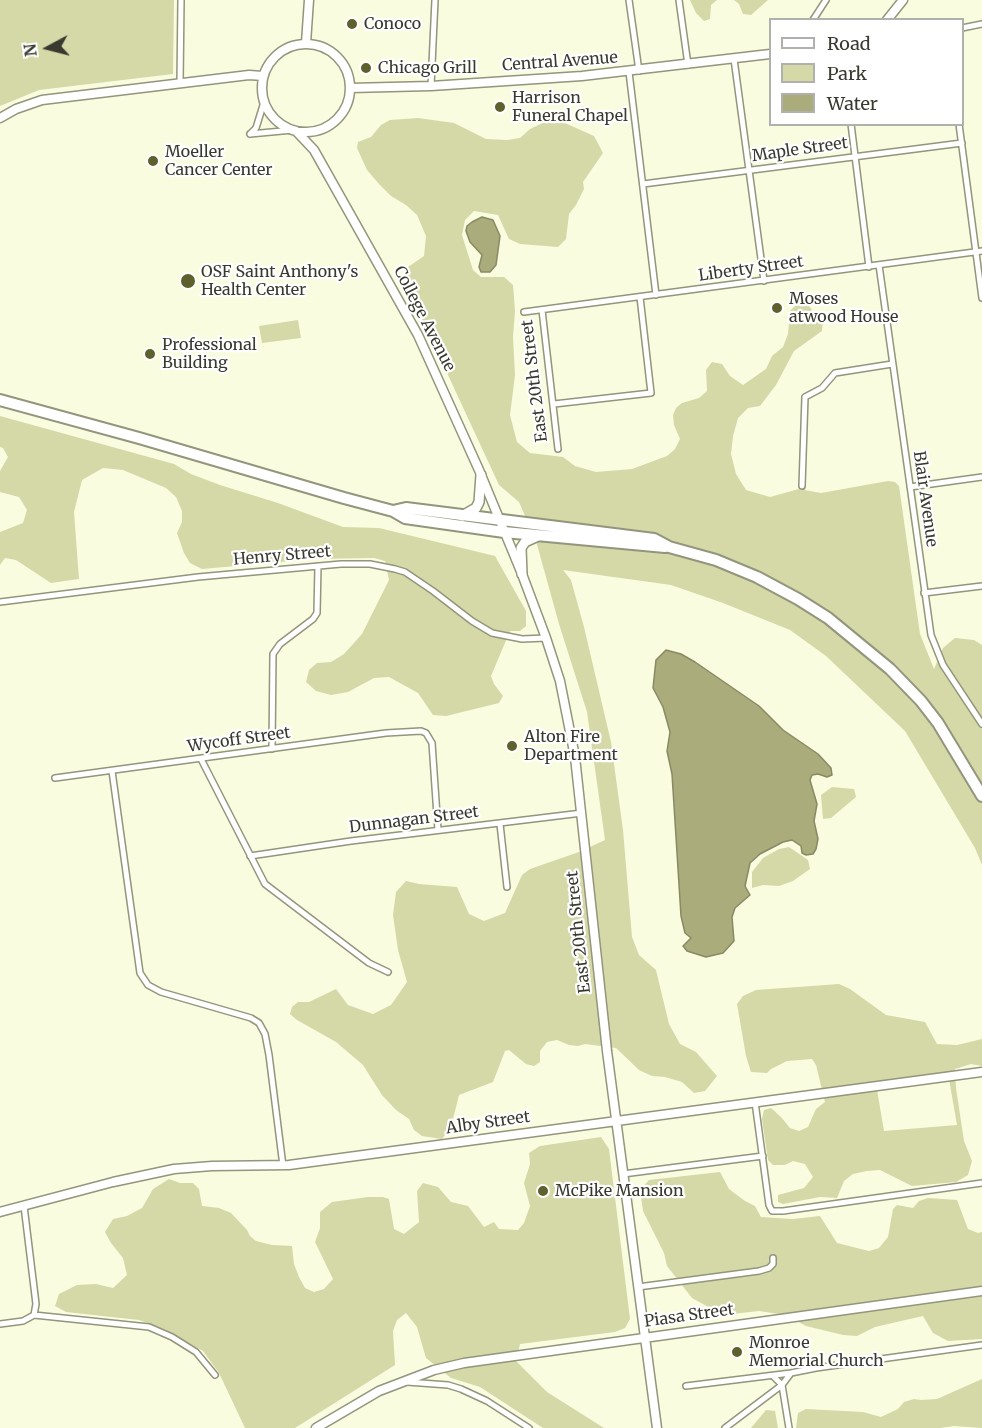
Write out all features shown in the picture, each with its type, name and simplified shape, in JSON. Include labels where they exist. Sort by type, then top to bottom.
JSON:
[{"type":"highway","points":[[0,400],[335,496],[393,510],[405,518],[504,532],[669,547]]},
{"type":"highway","points":[[393,510],[406,508],[654,539],[669,547],[729,565],[771,584],[812,608],[861,643],[890,669],[921,701],[953,745],[982,796]]},
{"type":"main road","points":[[462,516],[476,508],[479,502],[481,474]]},
{"type":"main road","points":[[522,574],[521,548],[525,542],[540,535]]},
{"type":"street","points":[[180,83],[181,0]]},
{"type":"street","points":[[306,43],[309,0]]},
{"type":"street","points":[[431,86],[435,0]]},
{"type":"street","points":[[629,0],[639,70]]},
{"type":"street","points":[[679,0],[688,65]]},
{"type":"street","points":[[814,18],[826,0]]},
{"type":"street","points":[[889,18],[903,0]]},
{"type":"street","points":[[964,28],[982,24]]},
{"type":"street","points":[[264,102],[256,128],[249,134],[294,130],[306,132],[332,123],[342,114],[348,102],[350,88],[347,73],[340,60],[321,46],[306,43],[282,50],[270,61],[263,76],[264,102],[275,119],[294,130]]},
{"type":"street","name":"Central Avenue","points":[[350,88],[431,86],[628,72],[769,54]]},
{"type":"street","points":[[734,59],[764,281]]},
{"type":"street","points":[[628,72],[656,295]]},
{"type":"street","points":[[0,118],[15,109],[42,100],[249,75],[263,76]]},
{"type":"street","points":[[851,126],[869,267]]},
{"type":"street","points":[[960,126],[979,251],[982,298]]},
{"type":"street","points":[[314,150],[320,129]]},
{"type":"street","name":"College Avenue","points":[[294,130],[314,150],[418,335],[481,474],[504,532]]},
{"type":"street","name":"Maple Street","points":[[643,184],[962,143]]},
{"type":"street","name":"Liberty Street","points":[[524,312],[979,251]]},
{"type":"street","name":"Blair Avenue","points":[[879,266],[930,635],[948,673],[982,724]]},
{"type":"street","points":[[554,404],[651,393],[640,297]]},
{"type":"street","name":"East 20th Street","points":[[542,310],[558,449]]},
{"type":"street","points":[[802,486],[805,397],[822,388],[835,373],[892,364]]},
{"type":"street","points":[[909,487],[982,477]]},
{"type":"street","name":"East 20th Street","points":[[504,532],[546,638],[560,681],[571,731],[615,1121],[657,1428]]},
{"type":"street","name":"Henry Street","points":[[0,602],[198,577],[361,564],[395,569],[415,578],[486,630],[506,637],[546,638]]},
{"type":"street","points":[[272,749],[273,654],[280,644],[313,619],[317,613],[318,566]]},
{"type":"street","points":[[924,593],[982,586]]},
{"type":"street","name":"Wycoff Street","points":[[56,778],[415,730],[426,733],[432,742],[438,830]]},
{"type":"street","points":[[201,759],[260,877],[271,889],[369,963],[388,972]]},
{"type":"street","points":[[112,771],[140,973],[155,990],[259,1023],[265,1034],[269,1055],[283,1166]]},
{"type":"street","name":"Dunnagan Street","points":[[250,856],[582,813]]},
{"type":"street","points":[[500,824],[507,887]]},
{"type":"street","name":"Alby Street","points":[[0,1212],[113,1182],[174,1169],[212,1166],[283,1166],[982,1072]]},
{"type":"street","points":[[755,1102],[769,1205],[772,1211],[982,1183]]},
{"type":"street","points":[[623,1174],[763,1156]]},
{"type":"street","points":[[24,1206],[36,1304],[34,1315]]},
{"type":"street","points":[[638,1287],[759,1271],[769,1268],[773,1258]]},
{"type":"street","name":"Piasa Street","points":[[316,1428],[359,1402],[402,1382],[434,1370],[464,1363],[982,1291]]},
{"type":"street","points":[[0,1324],[23,1321],[34,1315],[149,1327],[172,1337],[196,1352],[215,1375]]},
{"type":"street","points":[[686,1386],[791,1374],[816,1368],[982,1345]]},
{"type":"street","points":[[725,1428],[782,1385],[791,1374]]},
{"type":"street","points":[[773,1376],[782,1385],[789,1428]]},
{"type":"street","points":[[402,1382],[448,1385],[461,1389],[487,1401],[529,1428]]},
{"type":"green space","points":[[0,0],[174,0],[173,74],[39,90],[0,106]]},
{"type":"green space","points":[[690,0],[717,0],[711,5],[710,19],[704,21],[696,13]]},
{"type":"green space","points":[[734,0],[768,0],[751,15],[743,14],[739,4]]},
{"type":"green space","points":[[418,118],[454,123],[486,139],[507,140],[520,138],[530,129],[556,119],[594,136],[603,153],[583,182],[584,189],[569,214],[566,239],[558,247],[520,244],[509,239],[498,215],[474,211],[465,220],[462,235],[473,270],[481,277],[504,277],[513,285],[515,375],[510,415],[517,442],[530,453],[563,457],[575,466],[596,472],[632,469],[667,456],[675,449],[680,439],[674,425],[673,415],[676,408],[682,403],[699,398],[707,391],[706,370],[712,362],[722,364],[730,376],[743,385],[766,369],[772,356],[783,347],[788,334],[790,311],[798,303],[807,302],[813,312],[823,317],[822,331],[794,351],[776,385],[760,406],[748,408],[738,418],[731,454],[736,474],[746,490],[770,497],[799,489],[821,493],[888,481],[895,482],[899,486],[920,634],[934,669],[943,648],[955,638],[974,640],[982,645],[982,865],[975,848],[905,731],[826,656],[790,630],[671,585],[563,570],[571,580],[611,742],[623,830],[632,937],[639,955],[656,970],[669,1024],[680,1044],[696,1052],[717,1076],[705,1091],[694,1093],[682,1082],[652,1076],[639,1070],[616,1048],[585,1044],[569,1045],[557,1040],[547,1042],[540,1051],[540,1062],[534,1066],[526,1064],[509,1050],[505,1051],[493,1082],[459,1095],[451,1127],[442,1139],[422,1136],[414,1130],[409,1119],[396,1110],[382,1095],[363,1065],[336,1042],[297,1020],[290,1014],[292,1007],[298,1002],[309,1002],[336,989],[348,1005],[373,1014],[391,1005],[407,982],[398,950],[393,915],[396,892],[406,881],[457,887],[469,914],[484,921],[505,913],[522,875],[530,869],[579,852],[605,840],[587,712],[536,541],[519,502],[499,485],[409,291],[404,275],[405,269],[424,256],[426,236],[417,215],[379,184],[367,170],[357,148],[358,142],[371,137],[381,125],[390,120]]},
{"type":"green space","points":[[298,320],[301,338],[262,343],[259,326]]},
{"type":"green space","points":[[0,416],[174,464],[191,474],[220,485],[343,527],[379,528],[495,556],[526,611],[526,626],[520,631],[510,631],[491,676],[503,696],[499,703],[446,716],[433,715],[418,693],[389,677],[374,678],[348,692],[331,695],[316,691],[306,682],[309,670],[317,663],[331,662],[344,654],[362,634],[389,580],[385,561],[374,558],[314,559],[202,569],[190,563],[184,553],[177,533],[182,522],[182,511],[176,497],[166,488],[123,470],[103,468],[82,480],[74,512],[79,579],[51,583],[16,560],[5,558],[0,565],[0,532],[23,523],[27,510],[19,497],[0,492],[0,471],[8,457],[0,447]]},
{"type":"green space","points":[[832,787],[854,789],[856,797],[831,818],[823,819],[821,795]]},
{"type":"green space","points":[[789,847],[808,860],[810,869],[793,881],[779,886],[763,885],[752,888],[752,872],[763,858],[779,849]]},
{"type":"green space","points":[[839,984],[850,989],[886,1015],[925,1022],[937,1044],[957,1045],[982,1039],[982,1066],[971,1064],[955,1069],[964,1141],[972,1161],[968,1175],[956,1182],[912,1186],[880,1170],[867,1171],[853,1174],[844,1181],[837,1198],[820,1197],[783,1204],[778,1202],[778,1195],[804,1188],[813,1177],[805,1164],[793,1161],[785,1165],[773,1165],[768,1160],[762,1119],[764,1110],[771,1108],[790,1128],[799,1131],[808,1127],[816,1109],[825,1102],[816,1065],[812,1059],[787,1061],[767,1073],[751,1072],[737,1004],[743,996],[756,990]],"holes":[[[949,1079],[957,1125],[884,1131],[877,1090]]]},
{"type":"green space","points":[[601,1137],[609,1149],[630,1319],[625,1328],[615,1332],[520,1344],[516,1361],[547,1392],[604,1428],[543,1428],[480,1387],[451,1378],[426,1358],[417,1327],[406,1313],[397,1320],[393,1331],[395,1365],[295,1428],[245,1428],[219,1373],[203,1351],[166,1330],[139,1320],[66,1312],[55,1306],[59,1294],[77,1285],[96,1284],[113,1288],[127,1275],[123,1258],[105,1232],[113,1219],[127,1216],[142,1208],[153,1189],[169,1179],[180,1183],[193,1183],[199,1189],[202,1206],[219,1208],[231,1213],[256,1241],[292,1246],[294,1264],[299,1277],[305,1288],[314,1292],[324,1289],[333,1279],[315,1242],[320,1228],[320,1212],[332,1202],[368,1197],[389,1199],[394,1229],[404,1234],[419,1222],[417,1191],[423,1183],[438,1187],[451,1202],[468,1206],[484,1227],[494,1222],[499,1229],[518,1230],[524,1223],[530,1206],[524,1183],[530,1164],[529,1153],[540,1146]]},
{"type":"green space","points":[[720,1172],[729,1189],[755,1206],[761,1217],[793,1219],[820,1216],[837,1243],[869,1251],[879,1248],[888,1237],[893,1209],[897,1205],[913,1208],[919,1201],[928,1198],[957,1200],[968,1229],[978,1233],[982,1232],[982,1339],[948,1341],[933,1333],[923,1316],[875,1327],[857,1336],[843,1335],[806,1326],[785,1315],[759,1311],[723,1315],[692,1298],[667,1266],[664,1253],[643,1211],[640,1190],[649,1180]]},
{"type":"green space","points":[[982,1379],[982,1428],[954,1426],[940,1428],[796,1428],[798,1413],[806,1409],[863,1412],[881,1417],[898,1409],[904,1402],[914,1399],[937,1399]]},
{"type":"green space","points":[[766,1410],[775,1411],[778,1428],[751,1428]]},
{"type":"water","points":[[482,217],[493,220],[500,236],[496,265],[490,272],[481,272],[479,267],[482,255],[470,242],[466,231],[467,226]]},
{"type":"water","points":[[666,650],[681,654],[695,662],[759,706],[783,730],[818,754],[831,768],[832,775],[827,777],[812,775],[810,780],[817,804],[814,821],[818,839],[813,854],[802,853],[801,846],[792,840],[760,854],[750,863],[745,886],[750,895],[735,908],[732,917],[734,941],[723,953],[706,957],[687,951],[683,946],[691,938],[685,933],[681,916],[672,774],[667,751],[670,732],[663,707],[653,688],[656,660]]},
{"type":"place","name":"Conoco","points":[[352,24]]},
{"type":"place","name":"Chicago Grill","points":[[366,68]]},
{"type":"place","name":"Harrison Funeral Chapel","points":[[500,107]]},
{"type":"place","name":"Moeller Cancer Center","points":[[153,161]]},
{"type":"place","name":"OSF Saint Anthony's Health Center","points":[[188,281]]},
{"type":"place","name":"Moses atwood House","points":[[777,308]]},
{"type":"place","name":"Professional Building","points":[[150,354]]},
{"type":"place","name":"Alton Fire Department","points":[[512,746]]},
{"type":"place","name":"McPike Mansion","points":[[543,1191]]},
{"type":"place","name":"Monroe Memorial Church","points":[[737,1352]]}]
